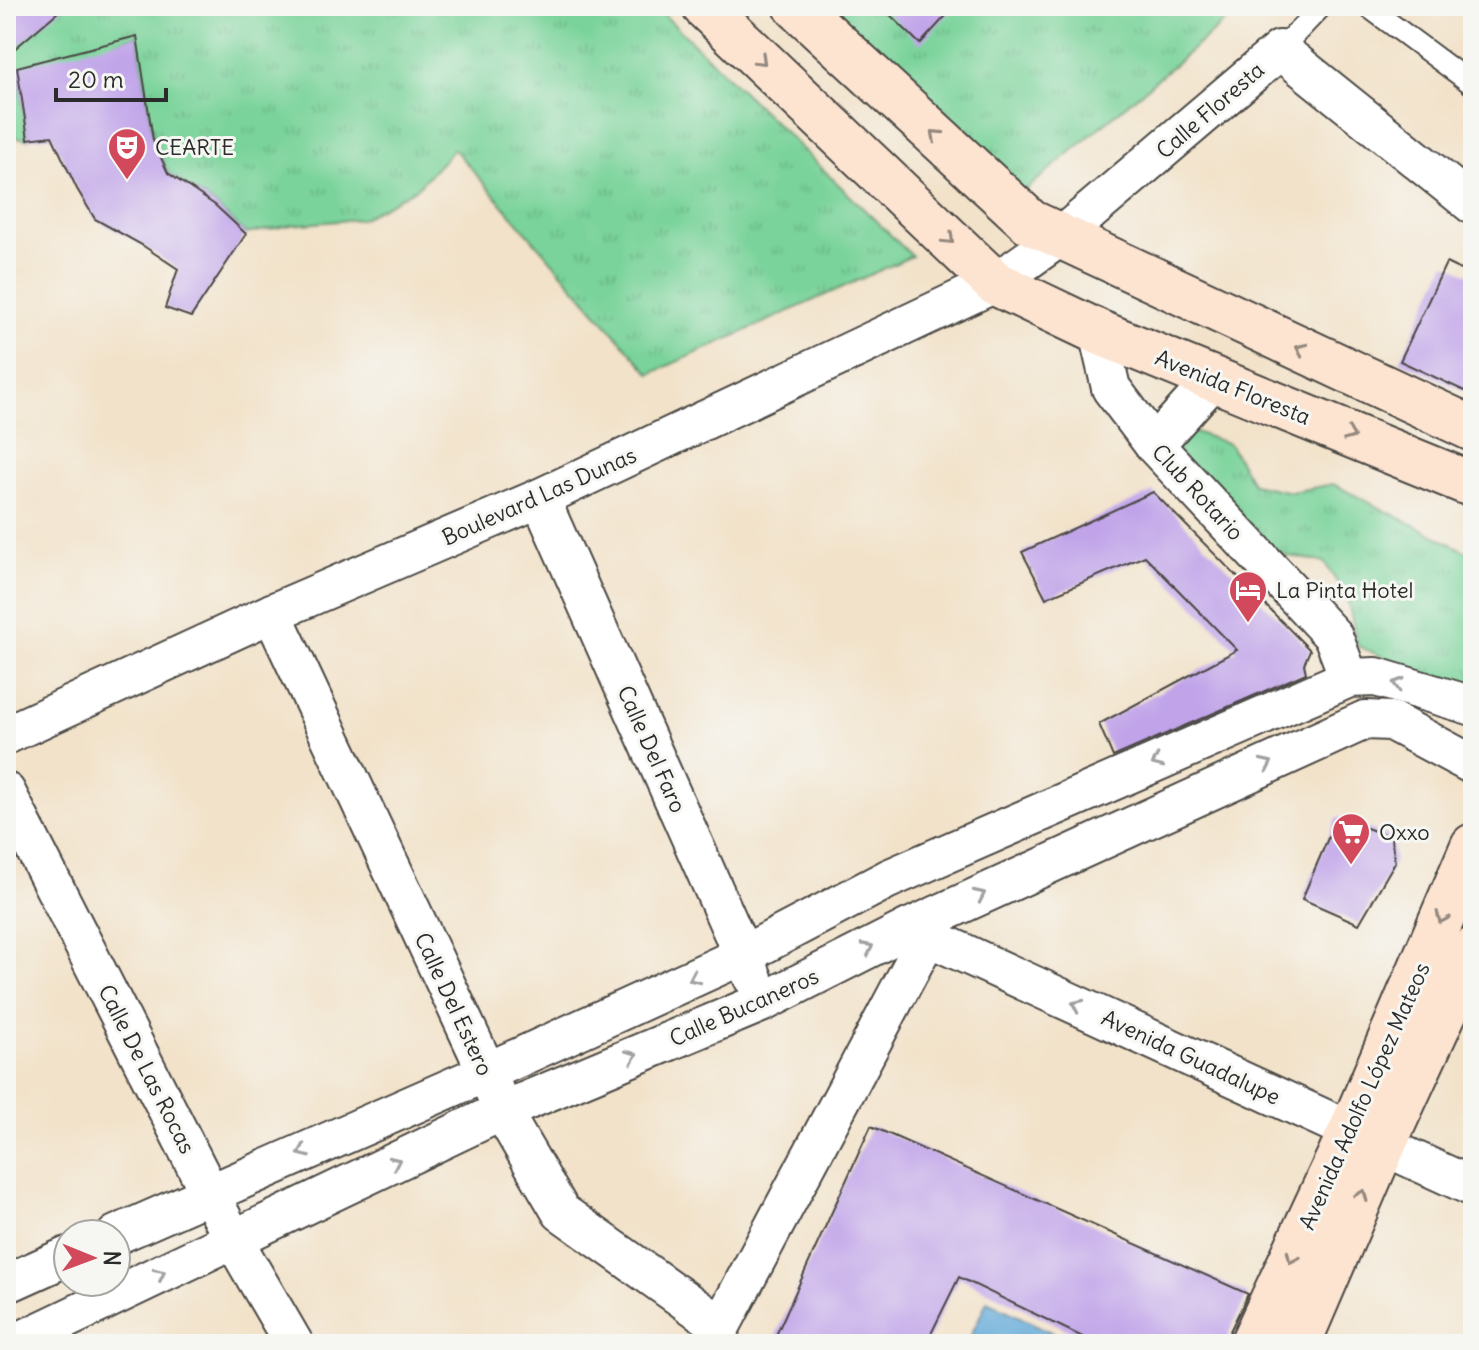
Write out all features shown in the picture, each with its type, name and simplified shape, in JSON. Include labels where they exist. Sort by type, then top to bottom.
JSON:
[{"type":"main road","points":[[704,6],[995,283]]},
{"type":"main road","points":[[796,6],[1030,222],[1473,429]]},
{"type":"main road","name":"Avenida Floresta","points":[[995,283],[1098,332],[1473,485]]},
{"type":"main road","name":"Avenida Adolfo López Mateos","points":[[1298,1344],[1367,1139],[1473,846]]},
{"type":"main road","name":"Avenida Adolfo López Mateos","points":[[1252,1344],[1473,950]]},
{"type":"street","name":"Calle Floresta","points":[[1060,237],[1280,50],[1473,205]]},
{"type":"street","name":"Boulevard Las Dunas","points":[[6,735],[272,613],[540,498],[995,283],[1060,237]]},
{"type":"street","name":"Club Rotario","points":[[1098,332],[1111,388],[1154,445],[1333,636],[1349,678]]},
{"type":"street","points":[[1154,445],[1214,379]]},
{"type":"street","name":"Calle Del Faro","points":[[540,498],[763,1002]]},
{"type":"street","name":"Calle Del Estero","points":[[272,613],[487,1072],[502,1111],[561,1212],[718,1335]]},
{"type":"street","points":[[132,1228],[487,1072],[743,955],[888,879],[1349,678],[1376,677],[1473,706]]},
{"type":"street","name":"Calle Bucaneros","points":[[14,1344],[502,1111],[763,1002],[918,932],[1365,720],[1391,721],[1473,765]]},
{"type":"street","name":"Calle De Las Rocas","points":[[6,792],[233,1239],[294,1344]]},
{"type":"street","points":[[718,1335],[918,932],[888,879]]},
{"type":"street","name":"Avenida Guadalupe","points":[[918,932],[1473,1187]]},
{"type":"street","points":[[6,1284],[52,1263]]},
{"type":"lane","points":[[1280,50],[1322,6]]},
{"type":"lane","points":[[1367,6],[1473,85]]},
{"type":"green space","name":"CEARTE","points":[[6,6],[655,6],[912,256],[650,374],[454,149],[417,188],[361,219],[291,225],[246,234],[215,205],[168,173],[153,140],[137,36],[18,71],[28,139],[6,136]]},
{"type":"green space","points":[[828,6],[1257,6],[1246,14],[1227,20],[1021,194]]},
{"type":"green space","points":[[1192,431],[1229,444],[1253,484],[1291,492],[1333,484],[1473,555],[1473,696],[1358,646],[1347,598],[1324,562],[1277,554],[1176,452]]},
{"type":"water","points":[[987,1301],[1055,1334],[1050,1344],[967,1344]]},
{"type":"building","points":[[6,6],[65,6],[6,56]]},
{"type":"building","points":[[881,6],[955,6],[920,44]]},
{"type":"building","name":"CEARTE","points":[[137,36],[153,140],[168,173],[215,205],[246,234],[191,317],[165,308],[178,269],[95,219],[52,136],[28,139],[17,67]]},
{"type":"building","points":[[1446,263],[1473,276],[1473,395],[1400,361]]},
{"type":"building","name":"La Pinta Hotel","points":[[1153,492],[1310,650],[1304,664],[1306,673],[1113,757],[1099,724],[1237,650],[1145,556],[1046,598],[1022,552]]},
{"type":"building","points":[[1337,817],[1391,837],[1395,862],[1359,924],[1302,899]]},
{"type":"building","points":[[871,1126],[1248,1294],[1229,1333],[1227,1344],[1097,1344],[959,1277],[926,1344],[772,1344]]},
{"type":"place","name":"CEARTE","points":[[127,181]]},
{"type":"place","name":"La Pinta Hotel","points":[[1248,624]]},
{"type":"place","name":"Oxxo","points":[[1351,866]]}]
